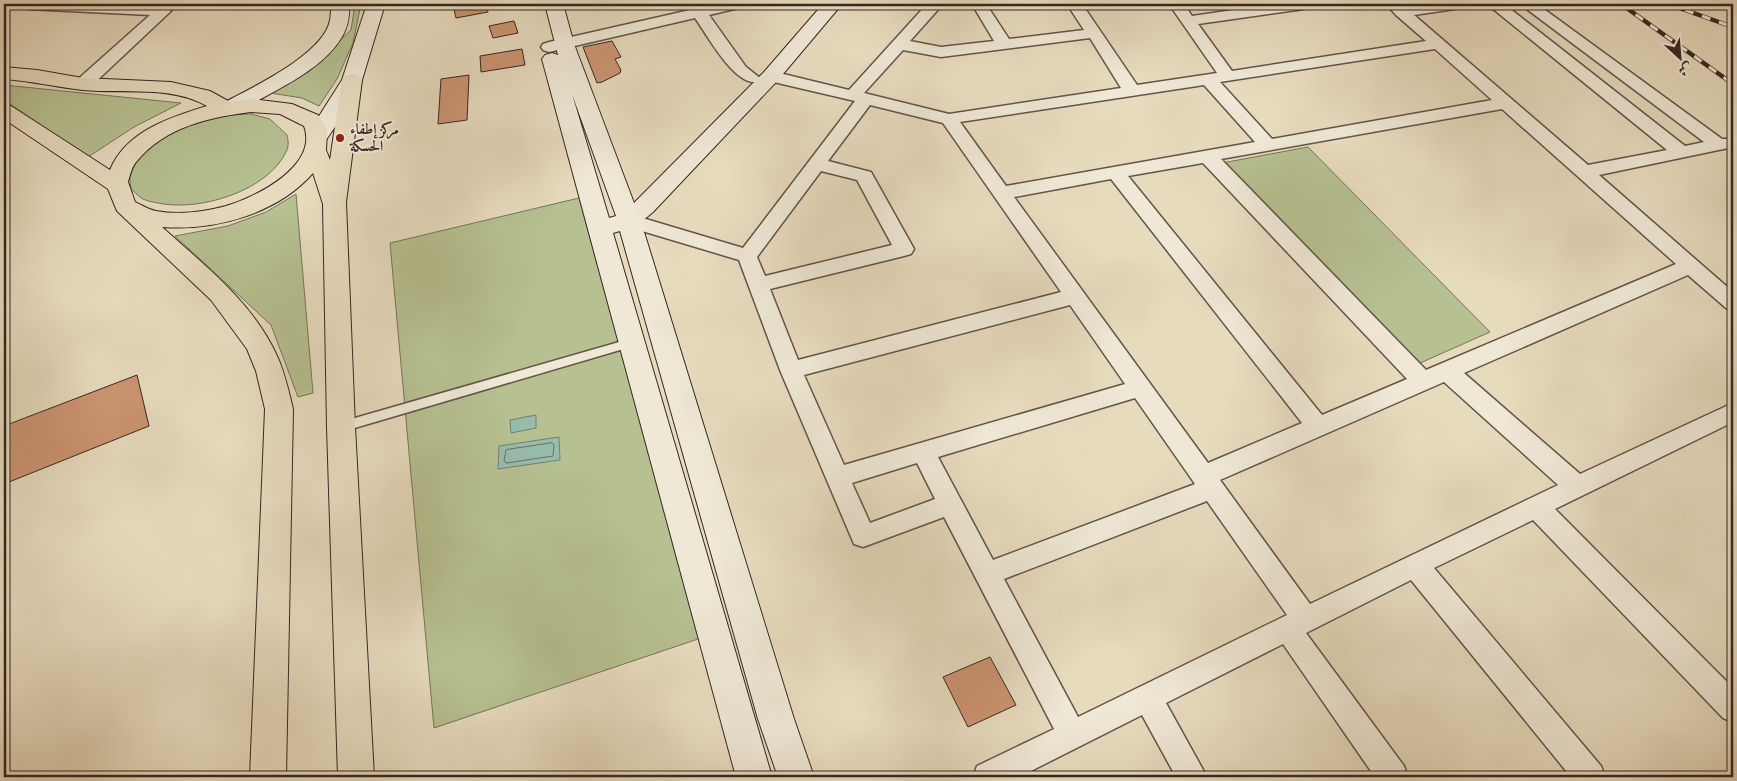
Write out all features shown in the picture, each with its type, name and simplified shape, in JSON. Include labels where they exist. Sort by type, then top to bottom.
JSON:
[{"type":"highway","points":[[4,73],[37,76],[83,84],[171,88],[203,95],[228,107]]},
{"type":"highway","points":[[352,80],[335,204],[341,427],[356,777]]},
{"type":"highway","points":[[317,143],[304,170],[283,188],[254,204],[220,215],[186,220],[155,219],[138,214],[121,195],[120,168],[132,152],[150,137],[173,124],[198,114],[228,107],[258,104],[300,112],[312,122],[335,204]]},
{"type":"highway","points":[[4,110],[121,195],[220,294],[257,344],[268,365],[279,409],[268,777]]},
{"type":"street","points":[[28,4],[163,11],[83,84]]},
{"type":"street","points":[[228,107],[302,65],[320,51],[332,36],[339,23],[340,4]]},
{"type":"street","points":[[539,4],[627,214],[773,710],[796,777]]},
{"type":"street","points":[[554,4],[556,45],[598,222],[754,777]]},
{"type":"street","points":[[556,45],[696,9],[738,4]]},
{"type":"street","points":[[762,77],[818,4]]},
{"type":"street","points":[[598,222],[646,207],[762,77],[833,4]]},
{"type":"street","points":[[747,256],[817,164],[859,98],[899,44],[935,4]]},
{"type":"street","points":[[978,4],[1004,44]]},
{"type":"street","points":[[1075,4],[1132,91]]},
{"type":"street","points":[[1176,4],[1228,76]]},
{"type":"street","points":[[1188,21],[1304,4]]},
{"type":"street","points":[[1397,8],[1455,4]]},
{"type":"street","points":[[1495,4],[1681,152]]},
{"type":"street","points":[[1528,4],[1726,143]]},
{"type":"street","points":[[317,143],[352,80],[377,5]]},
{"type":"street","points":[[1397,8],[1733,302]]},
{"type":"street","points":[[696,9],[740,70],[762,77],[949,119],[1438,44]]},
{"type":"street","points":[[899,44],[941,52],[1094,33]]},
{"type":"street","points":[[1208,79],[1268,146]]},
{"type":"street","points":[[1001,193],[1505,103]]},
{"type":"street","points":[[949,119],[1208,482],[1393,777]]},
{"type":"street","points":[[1584,172],[1726,143]]},
{"type":"street","points":[[1208,157],[1423,381]]},
{"type":"street","points":[[758,285],[904,249],[864,176],[817,164]]},
{"type":"street","points":[[1116,173],[1318,426]]},
{"type":"street","points":[[627,214],[747,256],[791,370],[862,536],[950,504]]},
{"type":"street","points":[[987,574],[1208,482],[1318,426],[1691,266]]},
{"type":"street","points":[[791,370],[1075,296]]},
{"type":"street","points":[[1447,371],[1577,487]]},
{"type":"street","points":[[837,477],[1141,388]]},
{"type":"street","points":[[993,776],[1415,565],[1733,412]]},
{"type":"street","points":[[923,452],[1072,735]]},
{"type":"street","points":[[1536,506],[1733,708]]},
{"type":"street","points":[[1415,565],[1590,777]]},
{"type":"street","points":[[1147,698],[1192,777]]},
{"type":"lane","points":[[341,427],[633,342]]},
{"type":"shaded area","points":[[351,4],[361,4],[353,43],[337,79],[319,106],[302,98],[271,93],[303,73],[351,30],[354,11]]},
{"type":"shaded area","points":[[4,85],[181,103],[134,127],[88,157],[4,100]]},
{"type":"shaded area","points":[[251,114],[270,119],[287,135],[288,144],[287,150],[278,164],[265,177],[249,187],[212,201],[175,205],[145,200],[131,189],[129,172],[144,149],[158,138],[196,121]]},
{"type":"shaded area","points":[[1308,147],[1490,332],[1418,364],[1222,163]]},
{"type":"shaded area","points":[[296,194],[313,393],[298,397],[271,325],[175,236],[228,226],[266,212]]},
{"type":"shaded area","points":[[579,198],[701,638],[434,728],[390,243]]},
{"type":"water","points":[[536,415],[536,428],[511,433],[510,420]]},
{"type":"water","points":[[559,437],[560,460],[498,469],[499,446]]},
{"type":"building","points":[[486,4],[488,12],[456,18],[454,9]]},
{"type":"building","points":[[514,21],[518,33],[493,38],[489,26]]},
{"type":"building","points":[[612,41],[621,57],[615,59],[621,70],[620,73],[597,83],[583,47]]},
{"type":"building","points":[[522,49],[525,65],[481,72],[480,56]]},
{"type":"building","points":[[469,75],[467,120],[438,124],[441,79]]},
{"type":"building","points":[[137,375],[149,426],[4,484],[4,426]]},
{"type":"building","points":[[990,657],[1016,705],[968,727],[943,677]]},
{"type":"railway","points":[[1621,4],[1733,84]]},
{"type":"railway","points":[[1668,4],[1733,27]]},
{"type":"place","name":"مركز إطفاء الحسكة","points":[[340,138]]}]
